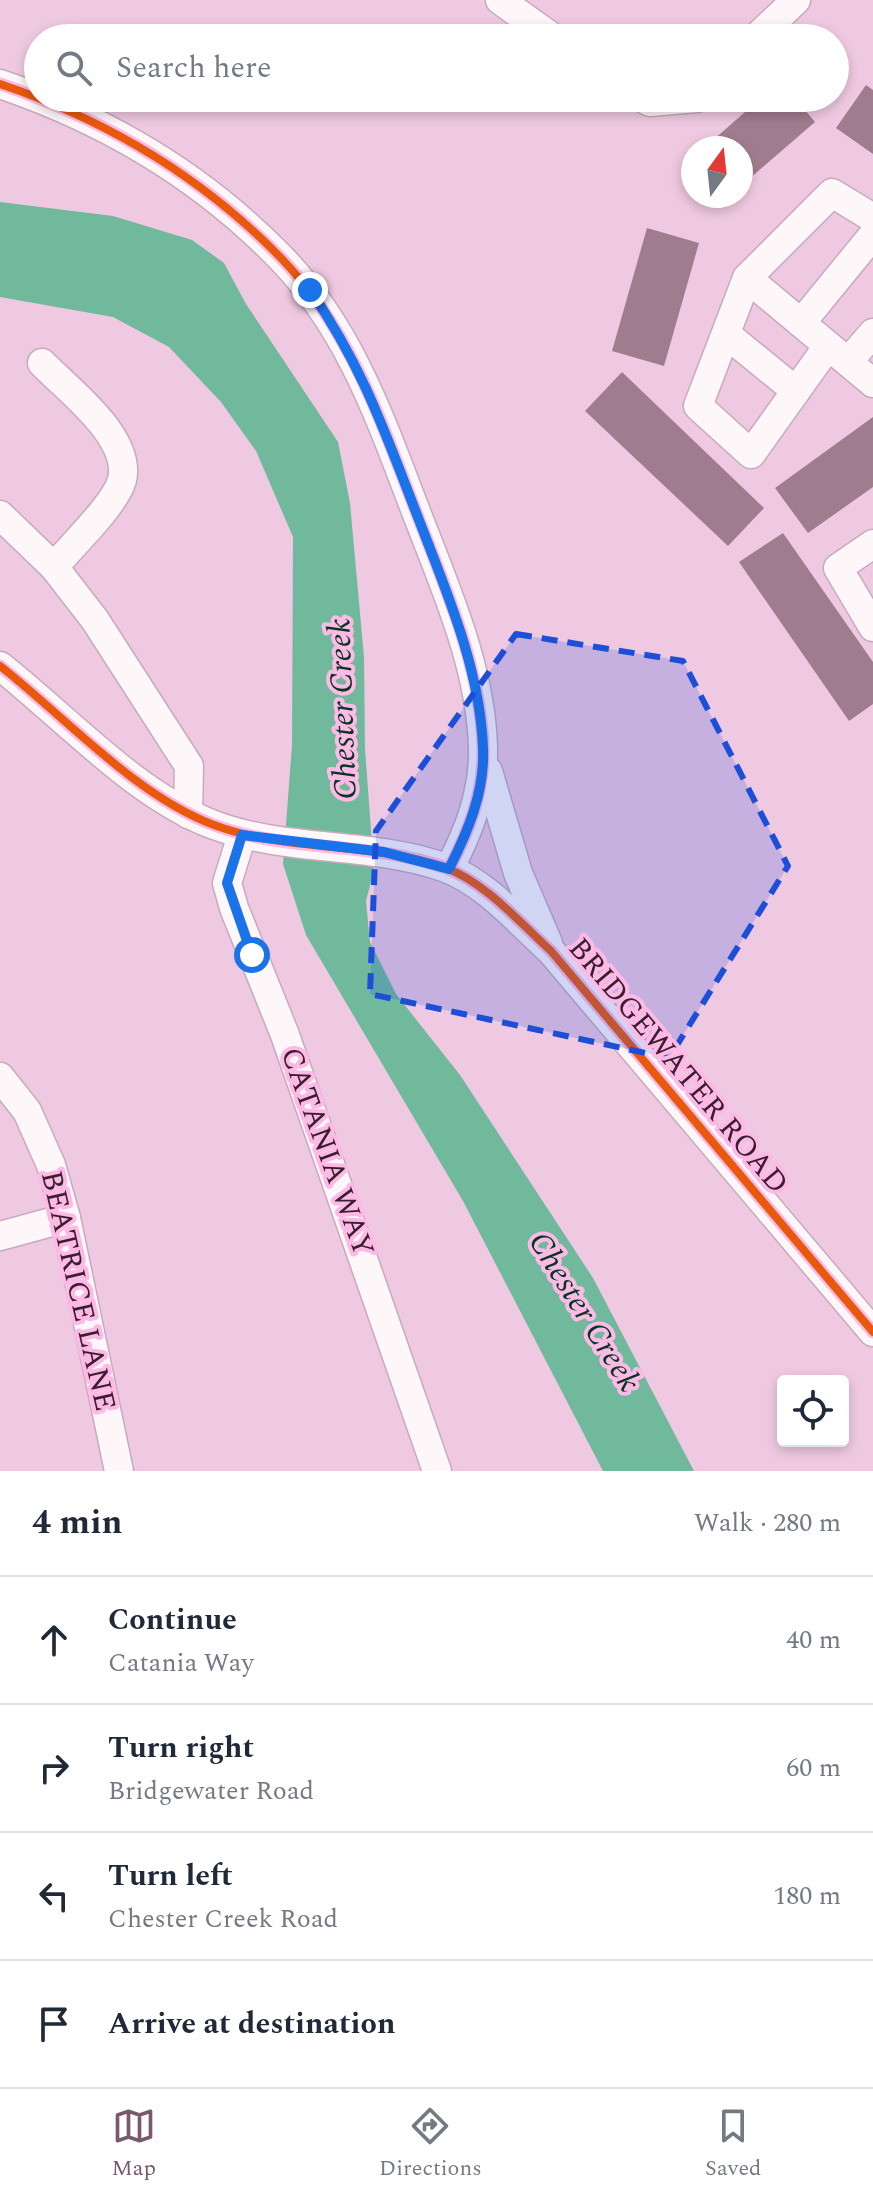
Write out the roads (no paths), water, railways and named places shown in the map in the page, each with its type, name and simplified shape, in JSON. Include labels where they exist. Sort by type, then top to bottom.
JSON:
[{"type":"street","points":[[500,0],[533,24]]},
{"type":"street","points":[[771,24],[788,8]]},
{"type":"street","points":[[0,84],[24,93]]},
{"type":"street","points":[[71,112],[175,169],[244,223],[310,290],[362,375],[386,429],[458,621],[483,747],[513,859],[551,951]]},
{"type":"street","points":[[873,218],[832,193],[747,278],[698,406],[751,454],[796,391],[838,354],[873,333]]},
{"type":"street","points":[[801,323],[873,235]]},
{"type":"street","points":[[747,278],[873,383]]},
{"type":"street","points":[[726,334],[796,391]]},
{"type":"street","points":[[42,363],[114,436],[123,456],[121,481],[115,491],[54,567]]},
{"type":"street","points":[[0,515],[54,567],[95,620],[189,766],[188,814]]},
{"type":"street","points":[[873,544],[838,568],[873,627]]},
{"type":"street","name":"BRIDGEWATER ROAD","points":[[0,666],[133,776],[188,814],[242,835],[384,852],[449,869],[491,896],[551,951],[873,1332]]},
{"type":"street","points":[[449,869],[474,814],[483,747]]},
{"type":"street","name":"CATANIA WAY","points":[[242,835],[227,883],[234,908],[291,1050],[437,1471]]},
{"type":"street","name":"BEATRICE LANE","points":[[0,1077],[27,1111],[51,1165],[66,1218],[119,1471]]},
{"type":"street","points":[[0,1236],[66,1218]]},
{"type":"water","name":"Chester Creek","points":[[0,202],[113,216],[192,240],[224,263],[246,304],[338,442],[350,503],[364,657],[365,749],[374,870],[366,901],[370,942],[396,994],[460,1075],[593,1278],[694,1471],[603,1471],[463,1201],[306,935],[283,864],[292,745],[293,537],[256,451],[221,402],[169,347],[113,317],[0,297]]}]
